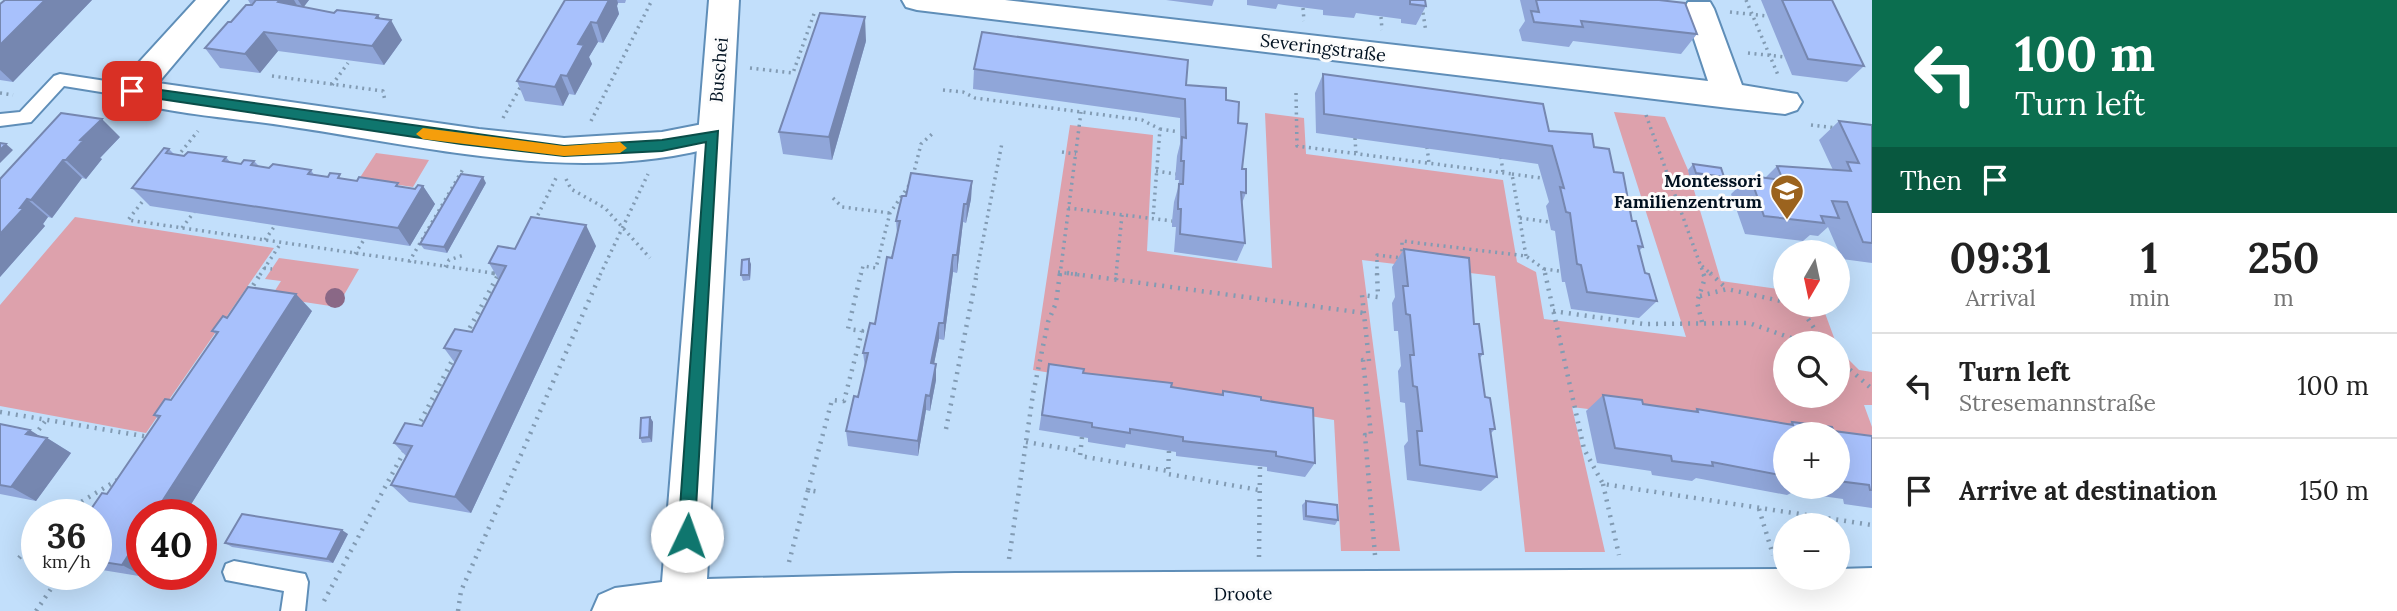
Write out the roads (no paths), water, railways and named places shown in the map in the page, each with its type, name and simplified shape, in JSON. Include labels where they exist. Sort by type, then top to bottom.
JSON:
[{"type":"street","points":[[132,91],[213,0]]},
{"type":"street","name":"Buschei","points":[[683,601],[713,135],[725,0]]},
{"type":"street","name":"Severingstraße","points":[[917,0],[1123,12],[1785,102]]},
{"type":"street","points":[[1699,9],[1729,96]]},
{"type":"street","points":[[132,91],[478,152],[654,146],[713,135]]},
{"type":"street","name":"Droote","points":[[615,611],[683,601],[1133,603],[1872,592]]},
{"type":"lane","points":[[0,120],[25,118],[61,80],[132,91]]},
{"type":"lane","points":[[234,572],[297,582],[293,611]]},
{"type":"place","name":"Montessori Familienzentrum","points":[[1787,221]]}]
